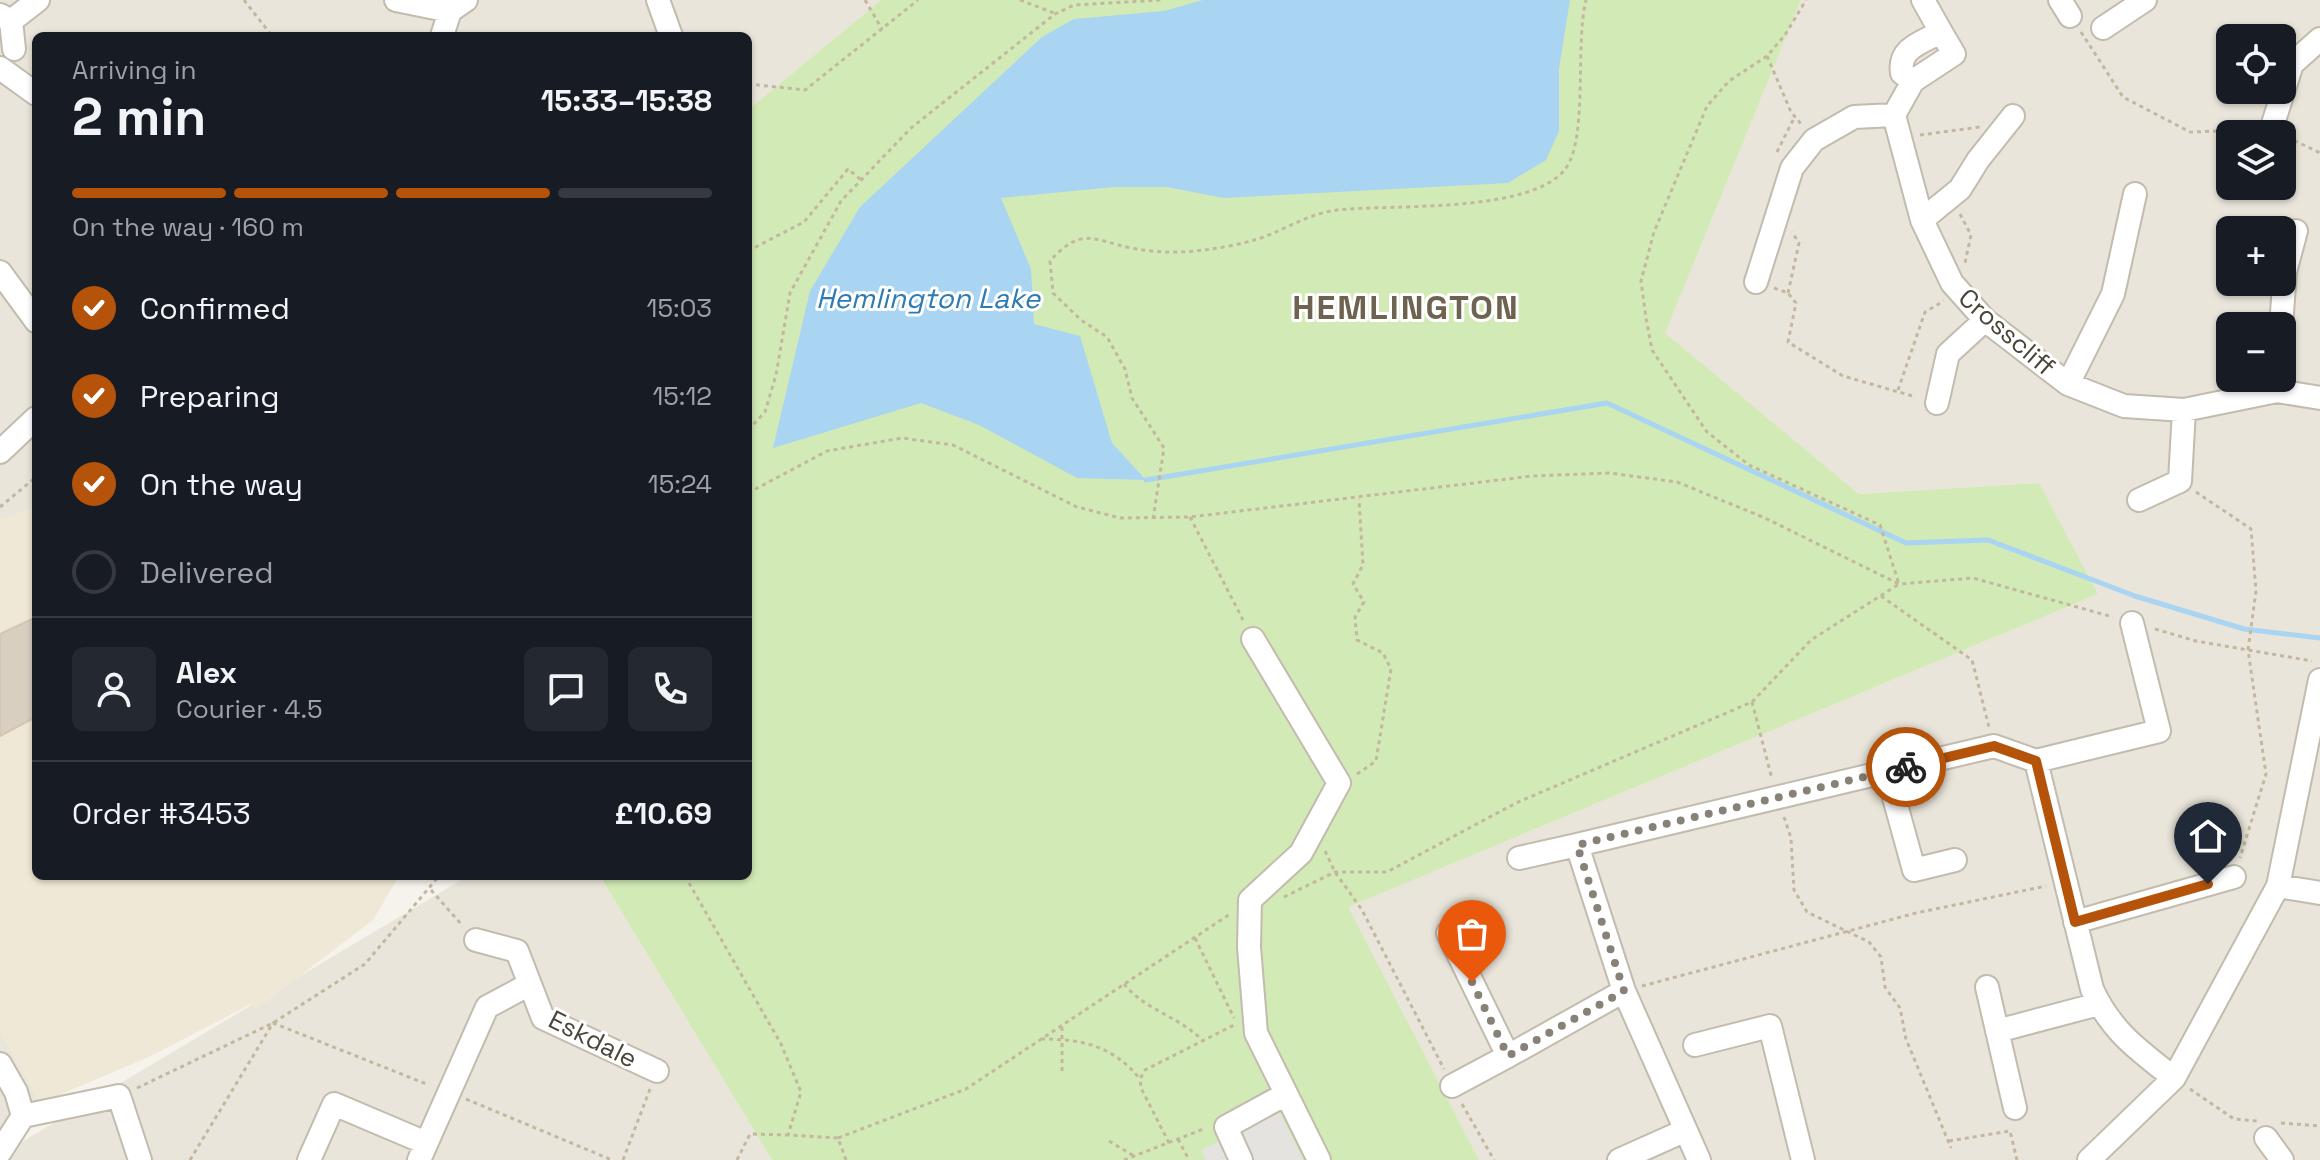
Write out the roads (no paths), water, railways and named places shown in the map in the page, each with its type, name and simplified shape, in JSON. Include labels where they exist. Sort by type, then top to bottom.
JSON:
[{"type":"street","points":[[14,49],[6,18],[38,0]]},
{"type":"street","points":[[396,0],[458,6],[444,32]]},
{"type":"street","points":[[658,0],[670,32]]},
{"type":"street","points":[[1756,282],[1792,168],[1814,140],[1854,117],[1894,115],[1913,81],[1954,54],[1923,0]]},
{"type":"street","points":[[2103,28],[2145,0]]},
{"type":"street","points":[[1913,81],[1902,73],[1900,60],[1904,52],[1941,32]]},
{"type":"street","points":[[2280,120],[2292,64],[2320,39]]},
{"type":"street","points":[[0,68],[32,91]]},
{"type":"street","name":"Crosscliff","points":[[1894,115],[1922,220],[1952,283],[1985,320],[2068,384],[2124,406],[2184,410],[2252,392]]},
{"type":"street","points":[[1922,220],[1960,189],[2009,121]]},
{"type":"street","points":[[2068,384],[2113,294],[2135,194]]},
{"type":"street","points":[[0,272],[32,316]]},
{"type":"street","points":[[1937,403],[1948,354],[1985,320]]},
{"type":"street","name":"Crosscliff","points":[[2296,391],[2320,398]]},
{"type":"street","points":[[2139,500],[2180,481],[2184,410]]},
{"type":"street","points":[[0,452],[31,432]]},
{"type":"street","points":[[1519,858],[1994,746],[2036,761],[2159,731],[2132,623]]},
{"type":"street","points":[[1253,639],[1339,783],[1301,853],[1250,900],[1249,947],[1256,1033],[1319,1160]]},
{"type":"street","points":[[2089,1160],[2174,1078],[2278,886],[2320,675]]},
{"type":"street","points":[[2036,761],[2075,922],[2099,1004],[2118,1033],[2174,1078]]},
{"type":"street","points":[[1887,772],[1914,870],[1955,860]]},
{"type":"street","points":[[1577,845],[1624,991],[1699,1160]]},
{"type":"street","points":[[2075,922],[2234,877]]},
{"type":"street","points":[[2278,886],[2320,893]]},
{"type":"street","points":[[1448,933],[1508,1056]]},
{"type":"street","name":"Eskdale","points":[[476,940],[517,951],[543,1018],[657,1071]]},
{"type":"street","points":[[309,1160],[334,1104],[423,1152],[487,1007],[528,985]]},
{"type":"street","points":[[1987,987],[2015,1108]]},
{"type":"street","points":[[1452,1086],[1624,991]]},
{"type":"street","points":[[1997,1031],[2099,1004]]},
{"type":"street","points":[[1695,1045],[1770,1026],[1803,1160]]},
{"type":"street","points":[[0,1064],[16,1092],[23,1116]]},
{"type":"street","points":[[1241,1160],[1226,1127],[1286,1094]]},
{"type":"street","points":[[5,1160],[0,1154],[23,1116],[119,1096],[140,1160]]},
{"type":"street","points":[[2266,1127],[2282,1160]]},
{"type":"street","points":[[1619,1160],[1684,1131]]},
{"type":"water","name":"Hemlington Lake","points":[[1203,0],[1570,0],[1559,69],[1559,131],[1546,160],[1508,183],[1224,198],[1167,187],[1114,187],[1001,198],[1031,269],[1034,324],[1080,336],[1112,443],[1146,480],[1077,478],[979,425],[921,403],[773,448],[810,291],[860,207],[1042,37],[1074,19],[1164,11]]},
{"type":"waterway","points":[[1146,480],[1607,403],[1906,543],[1988,540],[2135,596],[2244,629],[2320,638]]},
{"type":"district","name":"HEMLINGTON","points":[[1406,307]]}]
